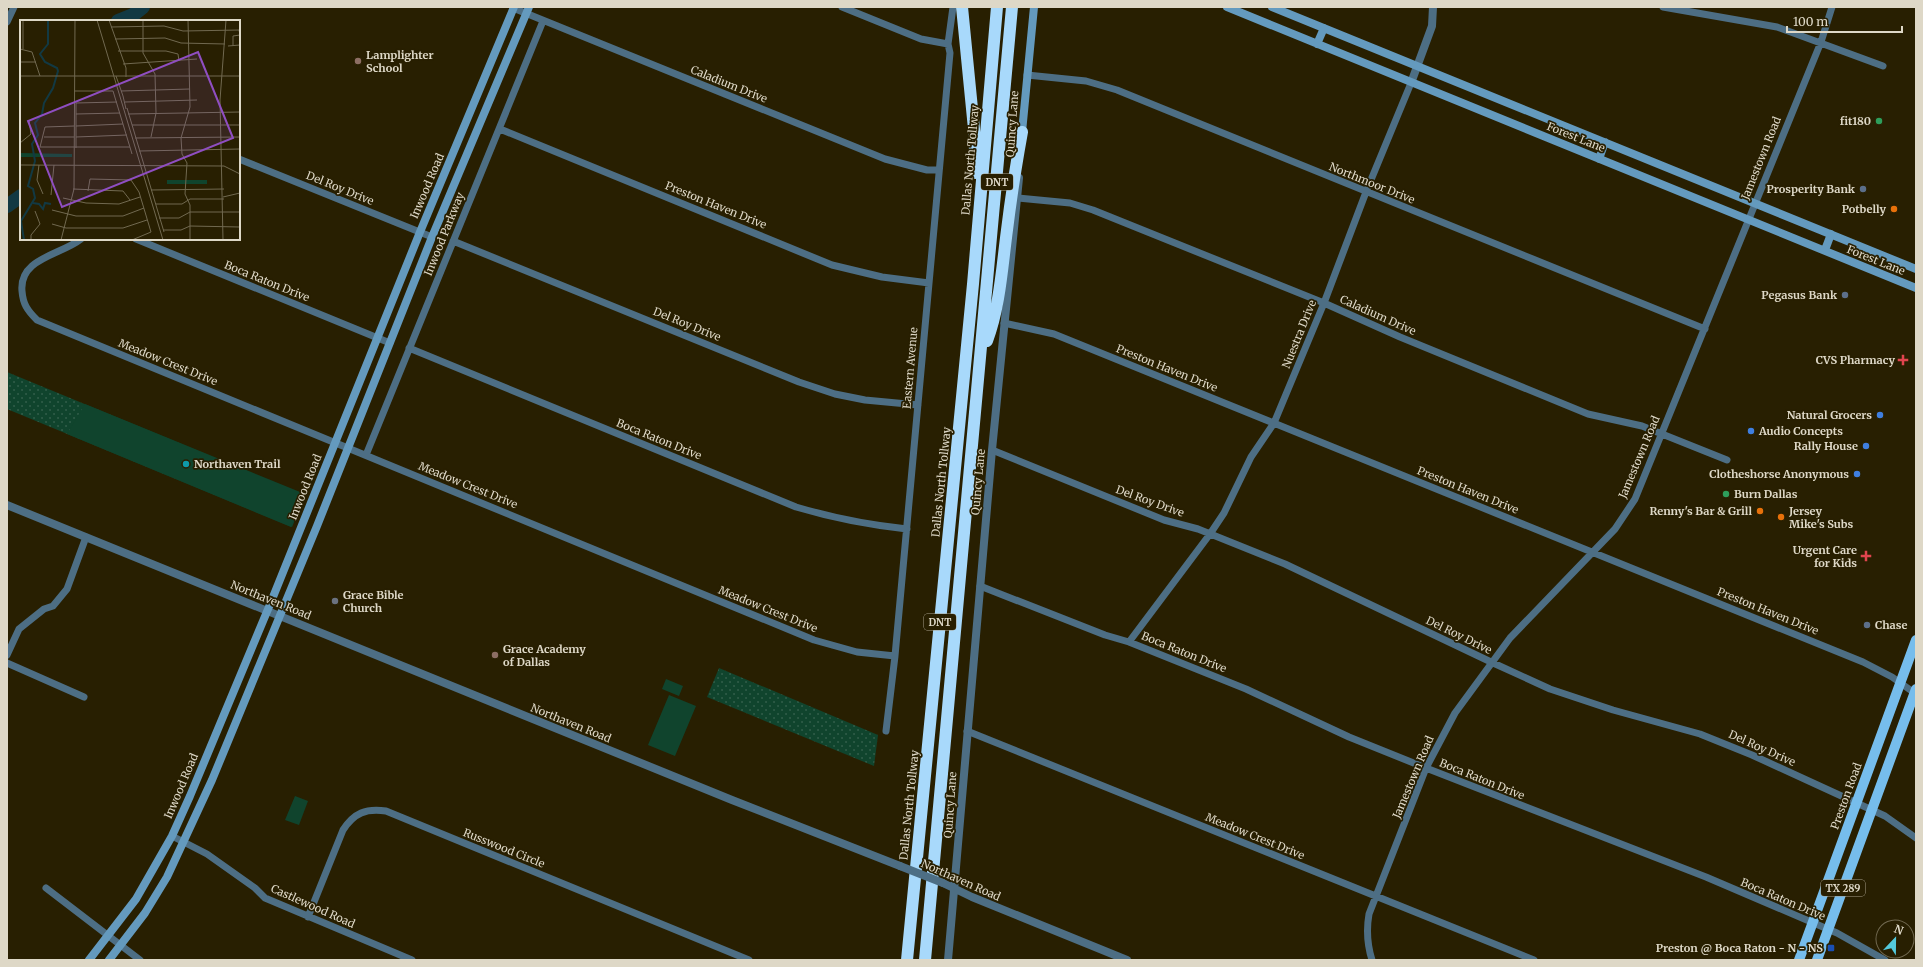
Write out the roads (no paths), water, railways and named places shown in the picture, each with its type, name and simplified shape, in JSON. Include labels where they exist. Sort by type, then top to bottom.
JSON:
[{"type":"highway","points":[[962,7],[974,129],[978,214]]},
{"type":"highway","name":"Dallas North Tollway","points":[[907,960],[973,284],[997,7]]},
{"type":"highway","name":"DNT","points":[[926,960],[1012,7]]},
{"type":"highway","points":[[981,357],[993,325],[1002,273],[1011,192],[1022,132]]},
{"type":"main road","name":"Quincy Lane","points":[[1022,132],[1034,7]]},
{"type":"main road","name":"Forest Lane","points":[[1228,7],[1916,288]]},
{"type":"main road","name":"Forest Lane","points":[[1272,7],[1916,269]]},
{"type":"main road","name":"Inwood Road","points":[[89,960],[109,937],[136,899],[172,836],[190,796],[267,611],[420,232],[514,8]]},
{"type":"main road","points":[[109,960],[121,946],[144,913],[159,889],[184,842],[280,616],[432,237],[527,10]]},
{"type":"main road","points":[[1317,44],[1324,28]]},
{"type":"main road","points":[[459,139],[471,144]]},
{"type":"main road","points":[[1599,158],[1605,142]]},
{"type":"main road","points":[[1825,250],[1831,234]]},
{"type":"main road","name":"Preston Road","points":[[1799,960],[1916,640]]},
{"type":"main road","name":"TX 289","points":[[1817,960],[1915,692]]},
{"type":"street","points":[[7,22],[14,7]]},
{"type":"street","points":[[842,7],[921,39],[948,44]]},
{"type":"street","name":"Eastern Avenue","points":[[886,731],[895,656],[950,52],[948,44],[953,7]]},
{"type":"street","name":"Nuestra Drive","points":[[1129,642],[1224,513],[1251,457],[1274,423],[1324,303],[1366,192],[1411,83],[1432,26],[1434,7]]},
{"type":"street","points":[[1663,7],[1700,15],[1776,27],[1821,42],[1882,66]]},
{"type":"street","points":[[1700,15],[1703,7]]},
{"type":"street","name":"Jamestown Road","points":[[1372,960],[1367,943],[1366,928],[1376,896],[1426,768],[1455,713],[1491,662],[1531,615],[1615,529],[1635,499],[1821,42],[1832,7]]},
{"type":"street","name":"Caladium Drive","points":[[514,8],[527,10],[543,21],[885,159],[928,170],[939,170]]},
{"type":"street","name":"Inwood Parkway","points":[[366,455],[543,21]]},
{"type":"street","name":"Northmoor Drive","points":[[1027,75],[1086,81],[1116,90],[1704,329]]},
{"type":"street","name":"Preston Haven Drive","points":[[500,129],[832,265],[882,277],[929,283]]},
{"type":"street","name":"Quincy Lane","points":[[948,960],[992,450],[1018,198],[1022,132]]},
{"type":"street","name":"Del Roy Drive","points":[[240,159],[432,237]]},
{"type":"street","name":"Caladium Drive","points":[[1018,198],[1070,203],[1093,210],[1324,303],[1400,337],[1588,414],[1642,426],[1726,460]]},
{"type":"street","name":"Meadow Crest Drive","points":[[79,240],[40,260],[31,266],[24,275],[21,286],[23,301],[26,310],[37,320],[814,640],[857,652],[895,656]]},
{"type":"street","name":"Boca Raton Drive","points":[[138,240],[390,343]]},
{"type":"street","name":"Del Roy Drive","points":[[453,240],[799,382],[850,397],[918,405]]},
{"type":"street","name":"Preston Haven Drive","points":[[1004,323],[1054,334],[1274,423],[1863,662],[1915,692]]},
{"type":"street","name":"Boca Raton Drive","points":[[409,348],[796,507],[830,517],[866,524],[906,529]]},
{"type":"street","name":"Del Roy Drive","points":[[992,450],[1164,520],[1198,529],[1292,567],[1491,662],[1573,697],[1700,734],[1727,744],[1855,804],[1885,816],[1916,838]]},
{"type":"street","name":"Northaven Road","points":[[7,505],[732,800],[943,883],[972,897],[1127,960]]},
{"type":"street","points":[[7,654],[19,629],[44,610],[53,606],[67,589],[86,537]]},
{"type":"street","name":"Boca Raton Drive","points":[[980,586],[1091,630],[1129,642],[1246,689],[1349,737],[1539,814],[1653,856],[1828,930],[1852,941],[1885,960]]},
{"type":"street","points":[[7,663],[84,697]]},
{"type":"street","name":"Meadow Crest Drive","points":[[967,731],[1534,960]]},
{"type":"street","name":"Russwood Circle","points":[[308,917],[347,824],[351,818],[364,811],[379,810],[394,814],[749,960]]},
{"type":"street","name":"Castlewood Road","points":[[172,836],[207,854],[256,888],[264,898],[412,960]]},
{"type":"street","points":[[46,888],[140,960]]},
{"type":"waterway","points":[[120,20],[133,15],[143,7]]},
{"type":"waterway","points":[[7,206],[20,197]]},
{"type":"place","name":"Lamplighter School","points":[[358,61]]},
{"type":"place","name":"fit180","points":[[1879,121]]},
{"type":"place","name":"Prosperity Bank","points":[[1863,189]]},
{"type":"place","name":"Potbelly","points":[[1894,209]]},
{"type":"place","name":"Pegasus Bank","points":[[1845,295]]},
{"type":"place","name":"CVS Pharmacy","points":[[1903,360]]},
{"type":"place","name":"Natural Grocers","points":[[1880,415]]},
{"type":"place","name":"Audio Concepts","points":[[1751,431]]},
{"type":"place","name":"Rally House","points":[[1866,446]]},
{"type":"place","name":"Northaven Trail","points":[[186,464]]},
{"type":"place","name":"Clotheshorse Anonymous","points":[[1857,474]]},
{"type":"place","name":"Burn Dallas","points":[[1726,494]]},
{"type":"place","name":"Renny's Bar & Grill","points":[[1760,511]]},
{"type":"place","name":"Jersey Mike's Subs","points":[[1781,517]]},
{"type":"place","name":"Urgent Care for Kids","points":[[1866,556]]},
{"type":"place","name":"Grace Bible Church","points":[[335,601]]},
{"type":"place","name":"Chase","points":[[1867,625]]},
{"type":"place","name":"Grace Academy of Dallas","points":[[495,655]]},
{"type":"place","name":"Preston @ Boca Raton - N - NS","points":[[1831,948]]}]
